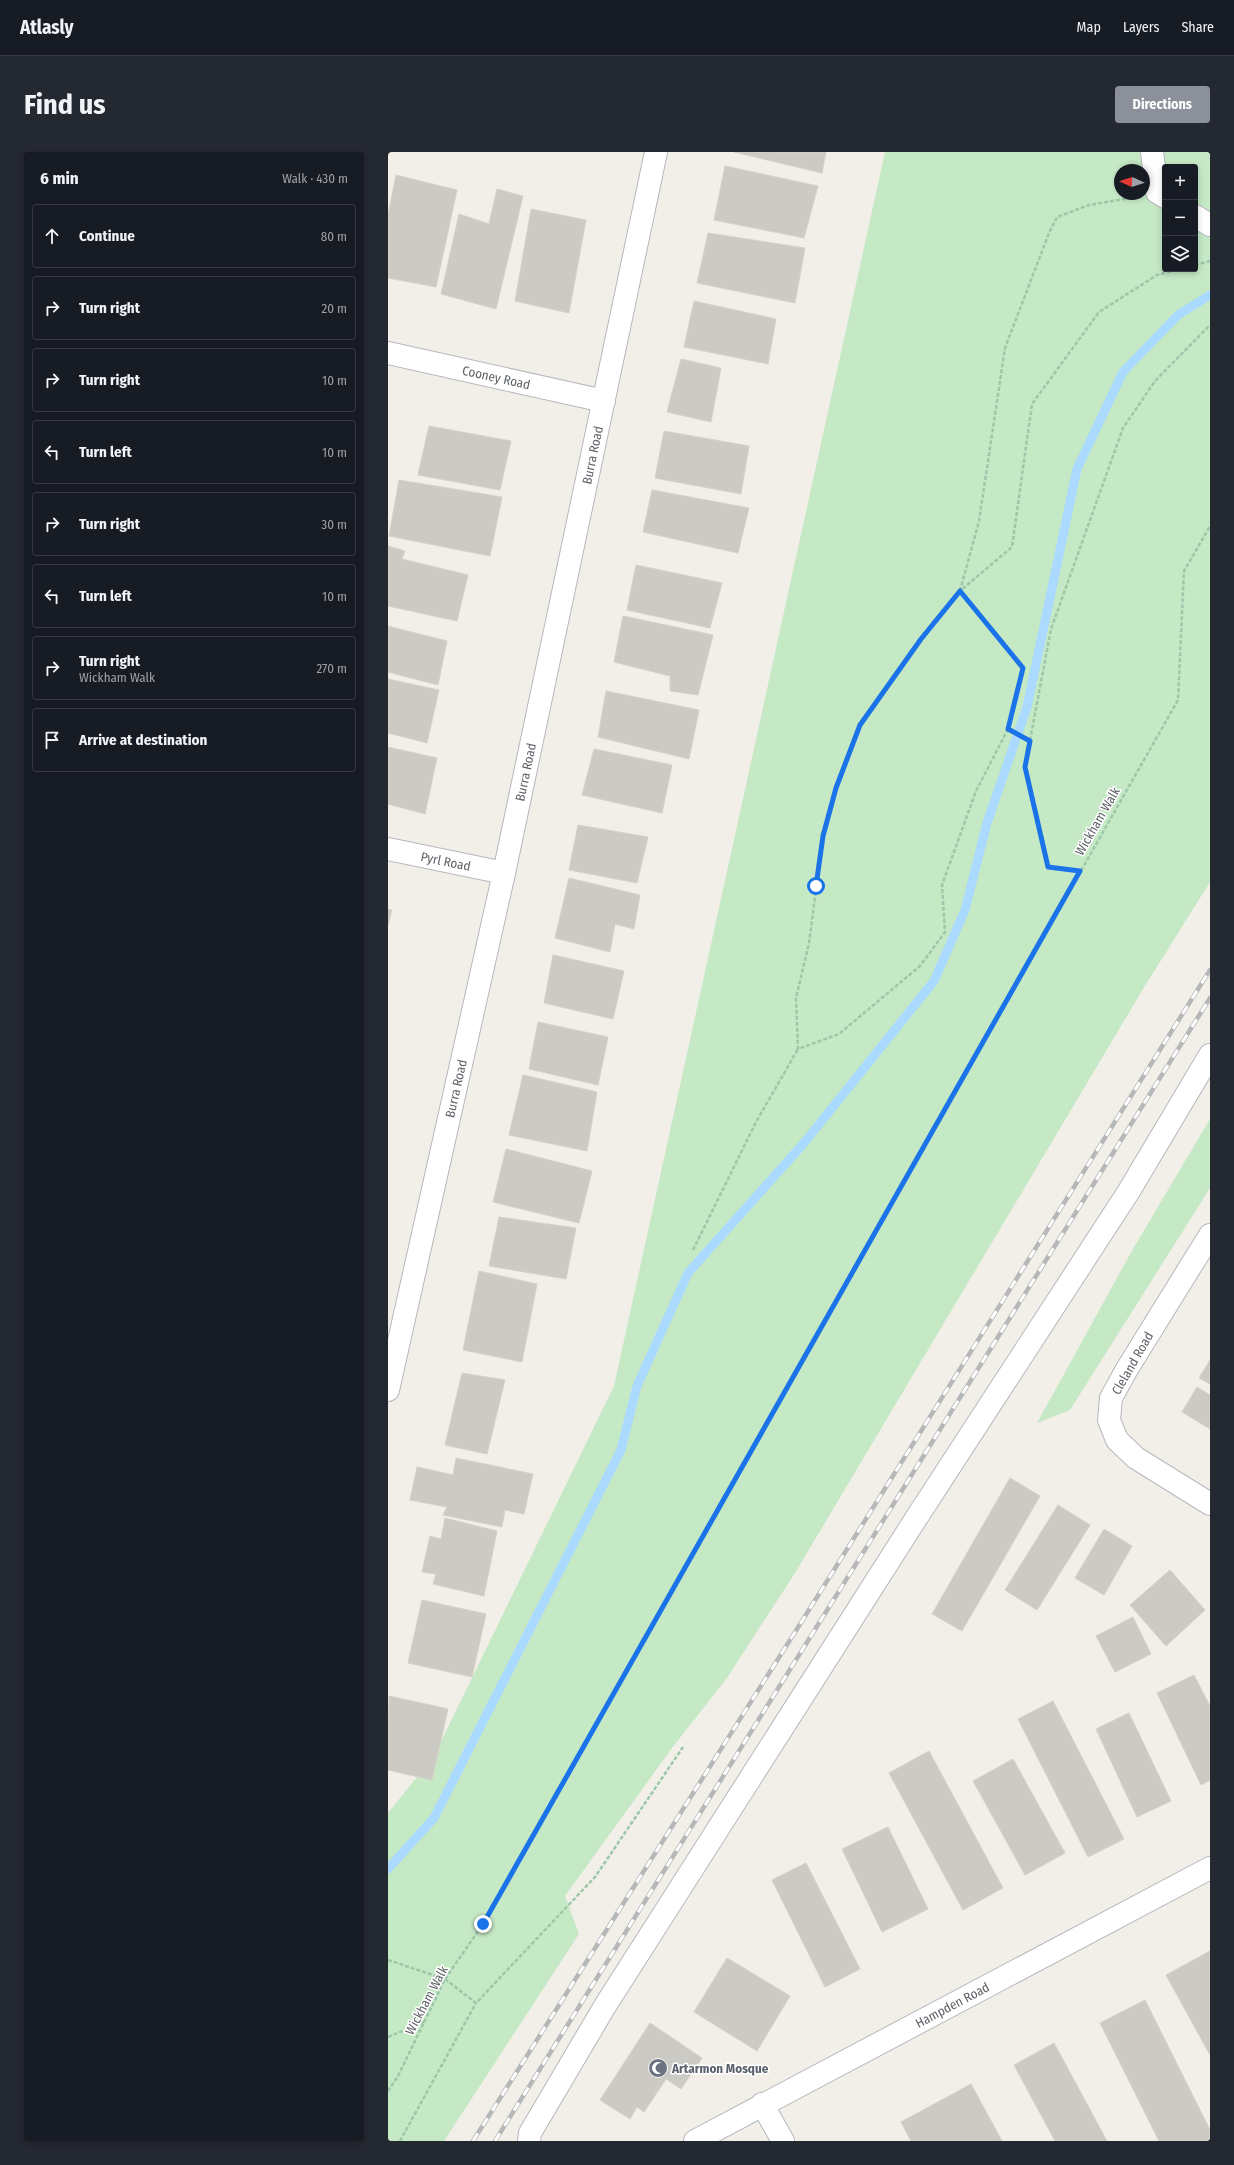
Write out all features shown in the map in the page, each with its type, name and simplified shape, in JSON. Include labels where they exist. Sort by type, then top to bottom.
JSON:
[{"type":"street","name":"Burra Road","points":[[388,1390],[391,1361],[504,872],[656,152]]},
{"type":"street","points":[[1152,152],[1161,194]]},
{"type":"street","points":[[1198,218],[1210,224]]},
{"type":"street","name":"Cooney Road","points":[[388,353],[604,400]]},
{"type":"street","name":"Pyrl Road","points":[[388,849],[504,872]]},
{"type":"street","points":[[529,2141],[530,2133],[605,2006],[921,1511],[1129,1191],[1210,1055]]},
{"type":"street","name":"Cleland Road","points":[[1210,1235],[1127,1369],[1111,1398],[1109,1420],[1117,1440],[1136,1458],[1210,1504]]},
{"type":"street","name":"Hampden Road","points":[[695,2141],[762,2104],[1210,1868]]},
{"type":"street","points":[[762,2104],[783,2141]]},
{"type":"path","points":[[960,591],[979,521],[1005,348],[1057,217],[1089,205],[1161,194]]},
{"type":"path","points":[[1198,264],[1210,261]]},
{"type":"path","points":[[693,1250],[756,1122],[798,1049],[796,998],[808,943],[823,836],[836,788],[860,725],[921,639],[960,591],[1012,547],[1032,404],[1099,312],[1156,275],[1168,272]]},
{"type":"path","points":[[1080,871],[1048,867],[1025,767],[1051,629],[1123,428],[1155,381],[1210,325]]},
{"type":"path","name":"Wickham Walk","points":[[388,2091],[398,2076],[445,1979],[483,1924],[1178,700],[1184,571],[1210,526]]},
{"type":"path","points":[[798,1049],[839,1034],[920,966],[945,932],[942,885],[976,790],[1008,729],[1023,668],[960,591]]},
{"type":"path","points":[[1008,729],[1030,741]]},
{"type":"path","points":[[400,2141],[476,2003],[595,1877],[683,1747]]},
{"type":"path","points":[[388,1960],[445,1979],[476,2003]]},
{"type":"path","points":[[388,2037],[424,2022]]},
{"type":"green space","points":[[885,152],[1210,152],[1210,882],[1143,989],[795,1573],[727,1678],[672,1748],[565,1896],[579,1934],[444,2141],[388,2141],[388,1813],[434,1756],[614,1386]]},
{"type":"green space","points":[[1210,1119],[1210,1188],[1070,1410],[1037,1423],[1133,1249]]},
{"type":"building","points":[[734,152],[826,152],[822,173]]},
{"type":"building","points":[[725,166],[818,186],[804,238],[714,220]]},
{"type":"building","points":[[396,175],[457,190],[436,287],[388,278],[388,215]]},
{"type":"building","points":[[497,189],[523,196],[496,309],[441,294],[459,214],[489,224]]},
{"type":"building","points":[[531,209],[586,220],[569,313],[515,301]]},
{"type":"building","points":[[708,233],[805,248],[795,303],[697,283]]},
{"type":"building","points":[[694,301],[776,319],[768,364],[684,347]]},
{"type":"building","points":[[681,359],[721,368],[711,422],[667,412]]},
{"type":"building","points":[[429,426],[511,441],[500,490],[418,475]]},
{"type":"building","points":[[664,431],[749,446],[741,494],[655,478]]},
{"type":"building","points":[[399,480],[502,497],[490,556],[389,536]]},
{"type":"building","points":[[652,490],[749,508],[738,553],[643,532]]},
{"type":"building","points":[[388,546],[405,551],[402,559],[468,575],[457,621],[388,606]]},
{"type":"building","points":[[636,565],[722,583],[710,628],[627,610]]},
{"type":"building","points":[[623,616],[713,635],[698,695],[670,691],[670,676],[614,662]]},
{"type":"building","points":[[388,626],[447,641],[438,685],[388,672]]},
{"type":"building","points":[[388,679],[439,690],[427,743],[388,733]]},
{"type":"building","points":[[606,691],[699,710],[689,759],[598,737]]},
{"type":"building","points":[[388,747],[437,758],[425,814],[388,804]]},
{"type":"building","points":[[594,749],[672,765],[662,813],[582,795]]},
{"type":"building","points":[[578,825],[648,837],[637,883],[569,870]]},
{"type":"building","points":[[569,878],[640,895],[634,929],[615,924],[610,952],[555,938]]},
{"type":"building","points":[[388,909],[392,910],[388,925]]},
{"type":"building","points":[[553,955],[624,971],[613,1019],[544,1003]]},
{"type":"building","points":[[538,1022],[608,1037],[598,1085],[529,1069]]},
{"type":"building","points":[[523,1075],[597,1092],[587,1151],[509,1135]]},
{"type":"building","points":[[506,1149],[592,1171],[579,1223],[493,1202]]},
{"type":"building","points":[[499,1217],[576,1228],[566,1279],[489,1266]]},
{"type":"building","points":[[479,1271],[537,1284],[522,1362],[463,1350]]},
{"type":"building","points":[[1210,1360],[1210,1384],[1199,1378]]},
{"type":"building","points":[[462,1373],[505,1380],[487,1454],[445,1445]]},
{"type":"building","points":[[1197,1387],[1210,1395],[1210,1429],[1182,1412]]},
{"type":"building","points":[[456,1458],[533,1474],[524,1514],[505,1510],[502,1527],[443,1515],[447,1507],[410,1500],[417,1467],[453,1475]]},
{"type":"building","points":[[1010,1478],[1040,1496],[962,1631],[932,1614]]},
{"type":"building","points":[[1058,1505],[1090,1525],[1037,1610],[1005,1590]]},
{"type":"building","points":[[445,1518],[497,1531],[484,1596],[433,1584],[436,1574],[422,1572],[430,1536],[441,1539]]},
{"type":"building","points":[[1104,1529],[1132,1546],[1104,1595],[1075,1578]]},
{"type":"building","points":[[1170,1570],[1205,1610],[1166,1646],[1130,1605]]},
{"type":"building","points":[[422,1600],[486,1614],[472,1677],[408,1663]]},
{"type":"building","points":[[1133,1617],[1151,1654],[1115,1672],[1096,1636]]},
{"type":"building","points":[[1194,1675],[1210,1706],[1210,1780],[1201,1785],[1157,1693]]},
{"type":"building","points":[[389,1696],[448,1709],[432,1780],[388,1770]]},
{"type":"building","points":[[1053,1701],[1124,1839],[1088,1857],[1018,1719]]},
{"type":"building","points":[[1129,1713],[1171,1801],[1137,1817],[1096,1729]]},
{"type":"building","points":[[929,1751],[1003,1888],[963,1910],[889,1773]]},
{"type":"building","points":[[1013,1759],[1065,1853],[1025,1875],[973,1781]]},
{"type":"building","points":[[888,1827],[928,1909],[882,1932],[842,1849]]},
{"type":"building","points":[[806,1863],[860,1969],[825,1987],[772,1880]]},
{"type":"building","points":[[1210,1951],[1210,2055],[1166,1975]]},
{"type":"building","points":[[727,1958],[790,1996],[757,2051],[694,2012]]},
{"type":"building","points":[[1145,2000],[1210,2130],[1210,2141],[1159,2141],[1100,2023]]},
{"type":"building","name":"Artarmon Mosque","points":[[650,2023],[702,2058],[681,2089],[666,2079],[644,2112],[637,2107],[630,2119],[600,2100]]},
{"type":"building","points":[[1054,2043],[1107,2141],[1055,2141],[1014,2065]]},
{"type":"building","points":[[971,2084],[1002,2141],[911,2141],[901,2122]]},
{"type":"waterway","points":[[388,1869],[434,1818],[621,1450],[637,1386],[688,1273],[804,1143],[934,981],[965,910],[987,823],[1027,707],[1077,469],[1123,372],[1178,315],[1210,295]]},
{"type":"railway","points":[[473,2141],[797,1629],[1210,970]]},
{"type":"railway","points":[[495,2141],[1210,998]]},
{"type":"place","name":"Artarmon Mosque","points":[[658,2068]]},
{"type":"route","points":[[483,1924],[1080,871],[1048,867],[1025,767],[1030,741],[1008,729],[1023,668],[960,591],[921,639],[860,725],[836,788],[823,836],[816,886]]}]
